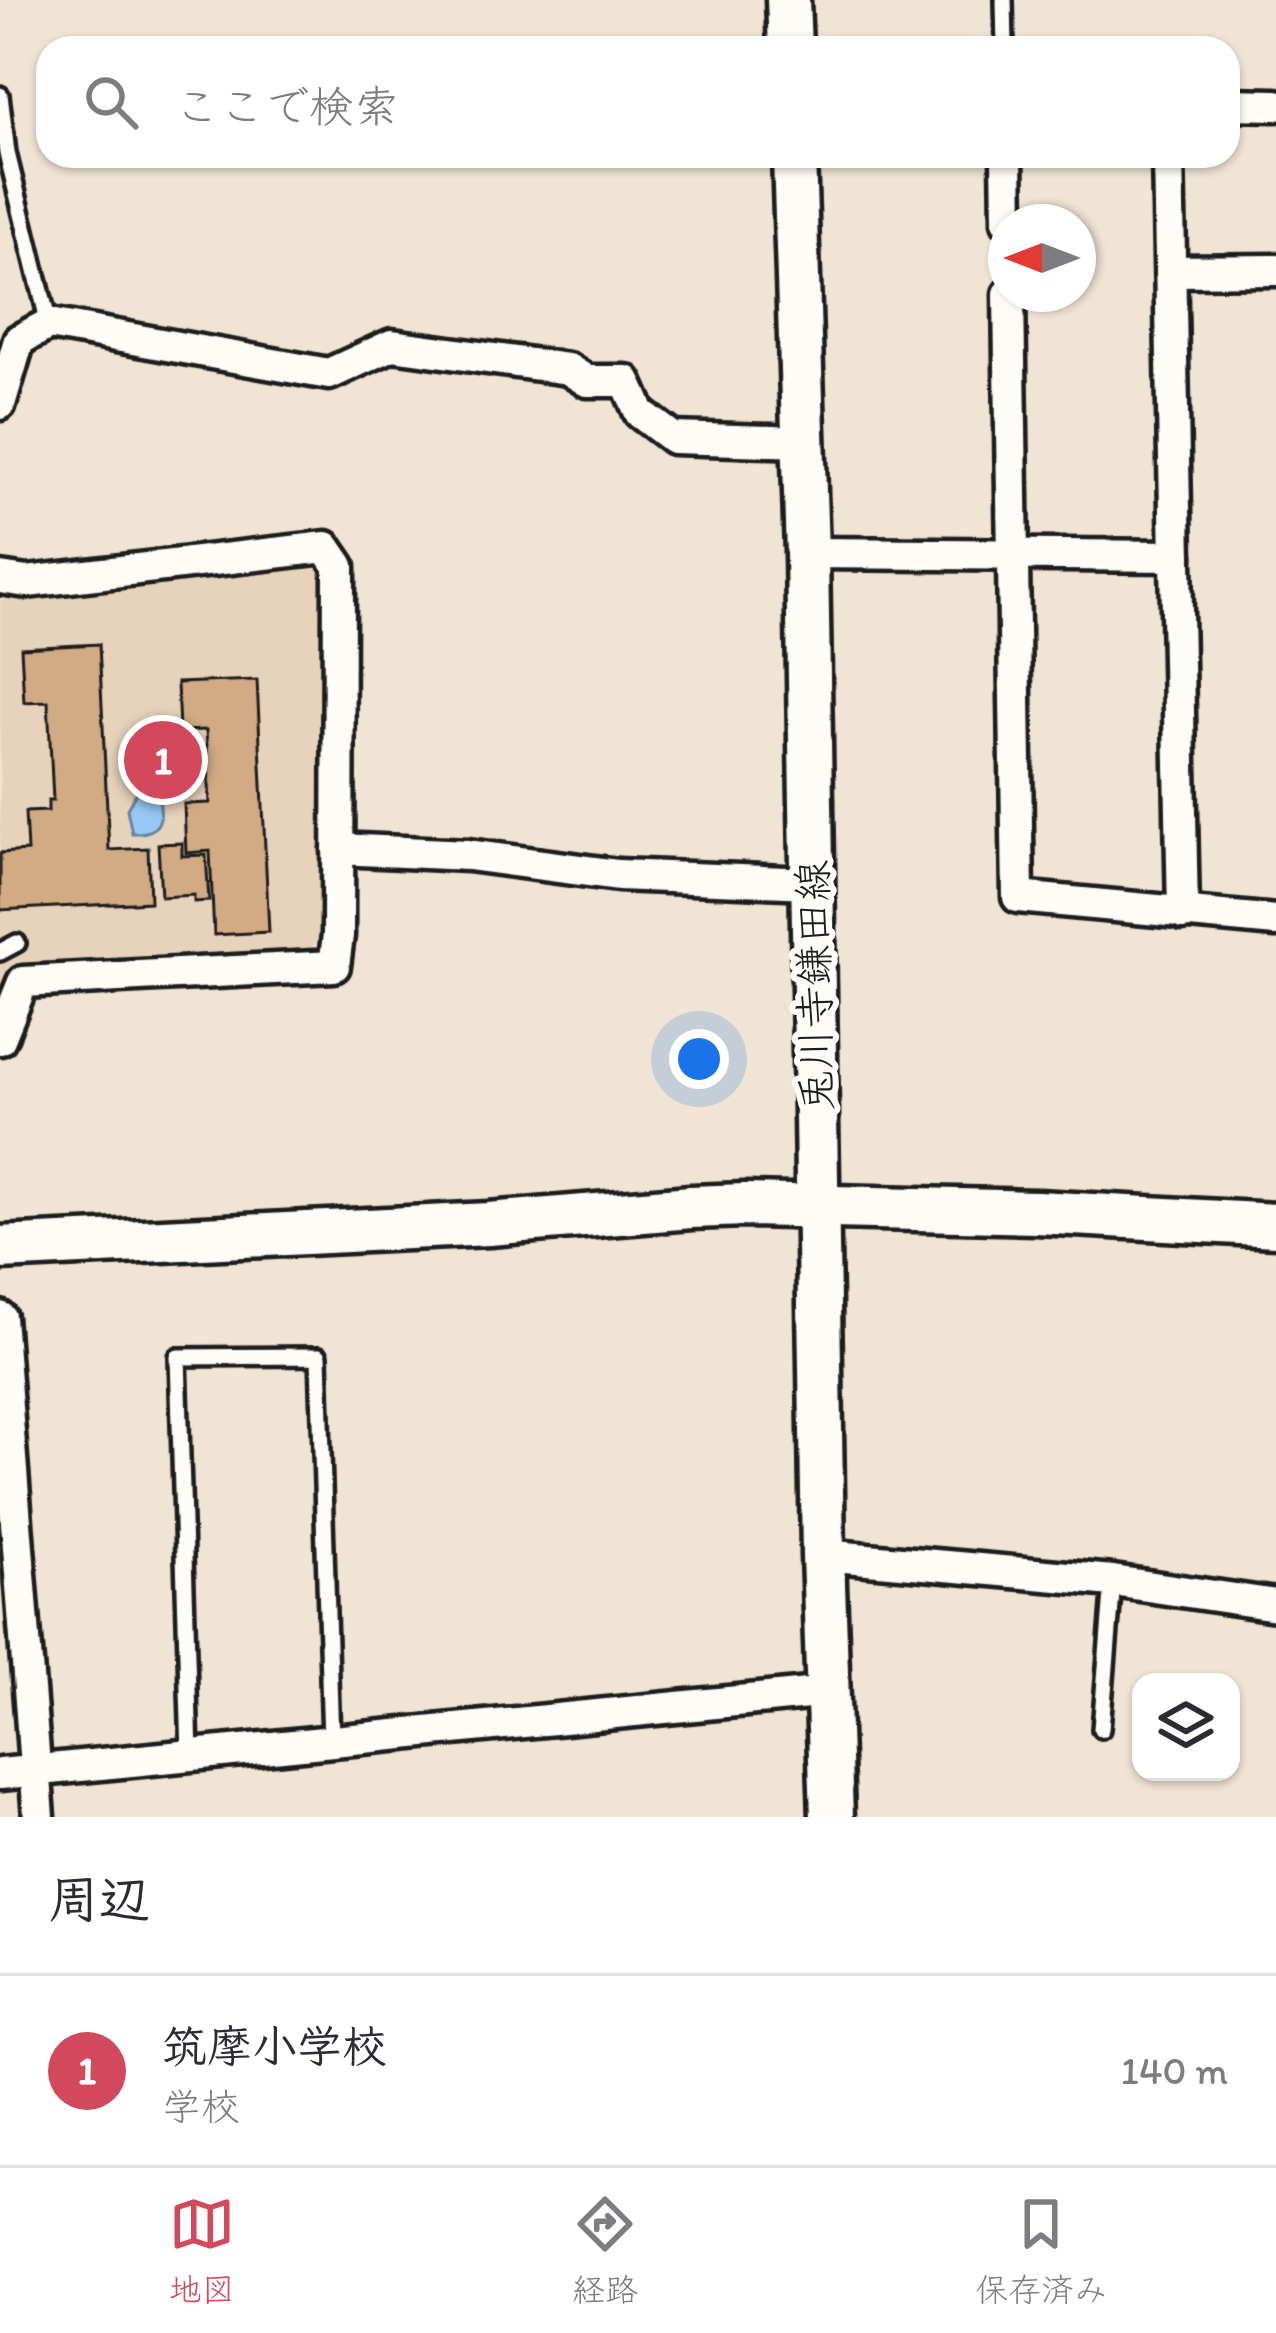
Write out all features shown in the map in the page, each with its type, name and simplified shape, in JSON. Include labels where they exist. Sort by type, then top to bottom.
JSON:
[{"type":"main road","points":[[788,0],[790,36]]},
{"type":"main road","name":"兎川寺鎌田線","points":[[794,168],[807,553],[823,1555],[832,1817]]},
{"type":"main road","points":[[0,1248],[489,1224],[692,1207],[1037,1212],[1276,1225]]},
{"type":"street","points":[[1240,104],[1276,105]]},
{"type":"street","points":[[1007,168],[1008,204]]},
{"type":"street","points":[[1168,168],[1183,914]]},
{"type":"street","points":[[1172,271],[1276,270]]},
{"type":"street","points":[[1009,312],[1018,897],[1276,921]]},
{"type":"street","points":[[0,404],[19,340],[50,324],[329,374],[392,345],[568,369],[587,381],[626,381],[640,413],[673,438],[804,442]]},
{"type":"street","points":[[0,578],[27,582],[326,548],[338,566],[338,935],[334,966],[23,982],[0,1039]]},
{"type":"street","points":[[807,553],[1176,556]]},
{"type":"street","points":[[338,849],[468,855],[618,874],[812,884]]},
{"type":"street","points":[[0,1317],[39,1817]]},
{"type":"street","points":[[823,1555],[1113,1581],[1276,1605]]},
{"type":"street","points":[[0,1774],[828,1692]]},
{"type":"lane","points":[[1004,0],[1005,36]]},
{"type":"lane","points":[[0,95],[7,153],[50,324]]},
{"type":"lane","points":[[0,952],[17,943]]},
{"type":"lane","points":[[190,1755],[178,1357],[320,1357],[331,1742]]},
{"type":"lane","points":[[1101,1729],[1113,1581]]},
{"type":"shaded area","points":[[299,560],[315,564],[325,578],[324,919],[319,938],[309,951],[296,953],[21,966],[10,974],[0,996],[0,600]]},
{"type":"water","points":[[140,723],[143,745],[153,759],[160,818],[152,829],[132,833],[127,809],[145,769],[135,739]]},
{"type":"building","points":[[99,644],[109,850],[148,848],[150,902],[0,910],[0,853],[27,851],[25,812],[48,811],[48,800],[53,800],[48,701],[24,702],[21,648]]},
{"type":"building","points":[[257,680],[269,932],[214,935],[210,851],[186,853],[184,804],[210,803],[206,730],[179,731],[177,683]]},
{"type":"building","points":[[182,843],[182,856],[206,855],[209,901],[194,902],[194,895],[161,897],[158,844]]},
{"type":"place","name":"筑摩小学校","points":[[163,760]]}]
